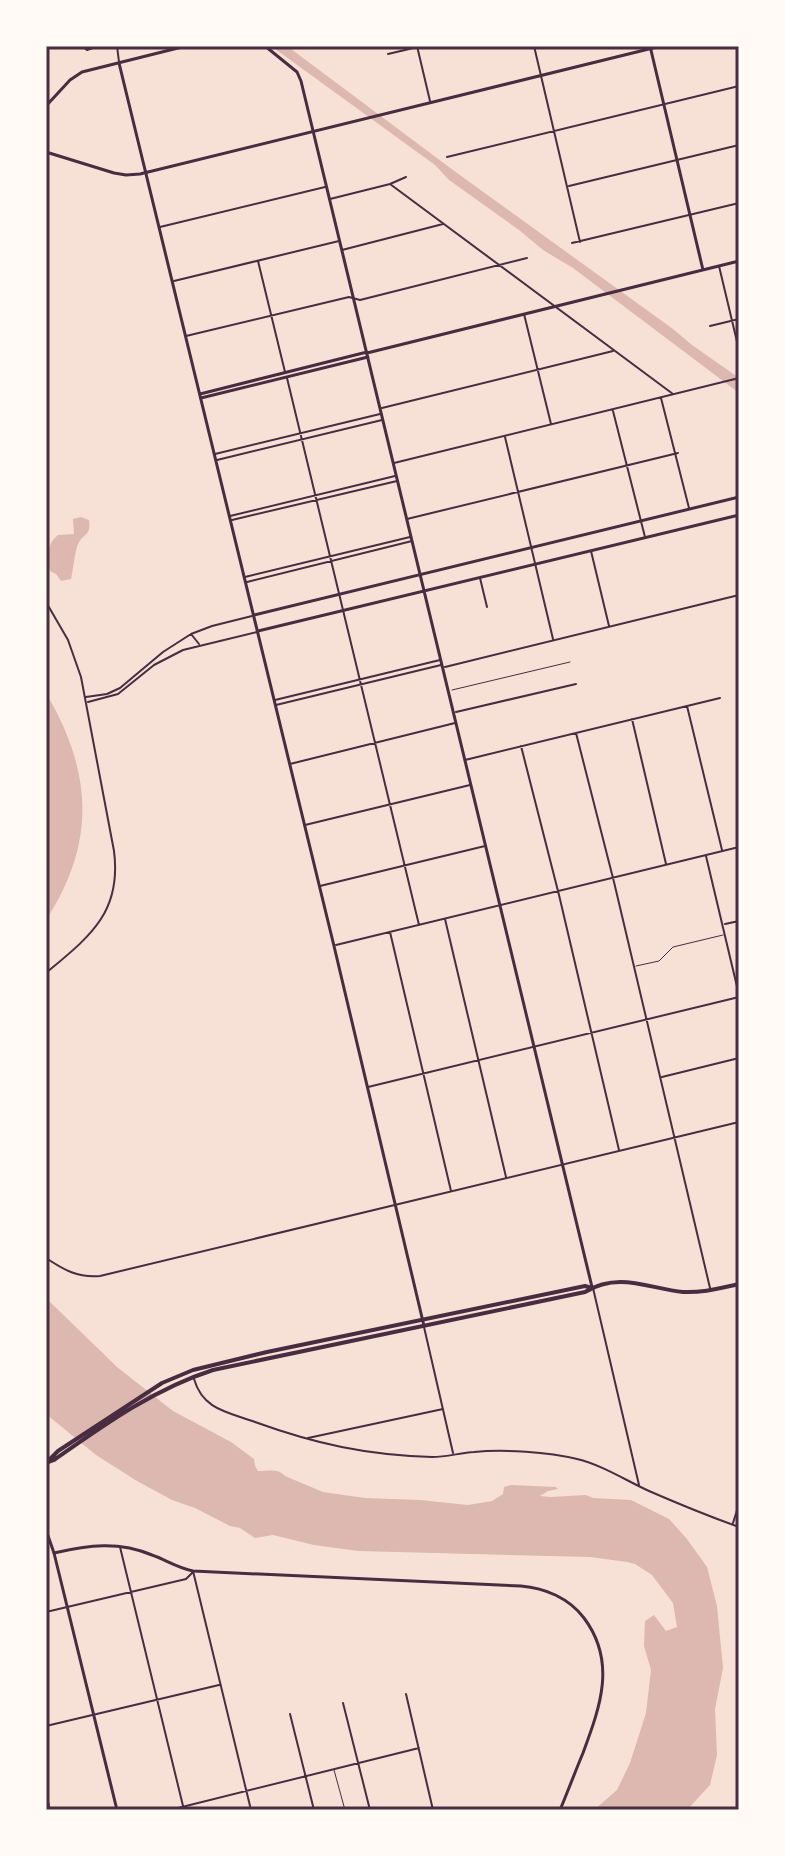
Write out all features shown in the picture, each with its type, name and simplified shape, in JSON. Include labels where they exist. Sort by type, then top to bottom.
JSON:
[{"type":"main road","points":[[164,1386],[213,1370],[585,1286],[592,1288],[636,1282],[682,1292],[739,1284]]},
{"type":"main road","points":[[46,1463],[164,1386],[211,1364],[423,1323]]},
{"type":"street","points":[[82,46],[89,50],[99,46]]},
{"type":"street","points":[[117,46],[454,1454]]},
{"type":"street","points":[[46,106],[76,75],[186,46]]},
{"type":"street","points":[[265,46],[297,72],[301,81],[639,1486]]},
{"type":"street","points":[[388,54],[422,46]]},
{"type":"street","points":[[534,46],[580,242]]},
{"type":"street","points":[[46,152],[117,174],[146,173],[661,46]]},
{"type":"street","points":[[417,47],[430,103]]},
{"type":"street","points":[[650,47],[703,270]]},
{"type":"street","points":[[447,157],[739,86]]},
{"type":"street","points":[[568,186],[739,145]]},
{"type":"street","points":[[329,199],[406,177]]},
{"type":"street","points":[[390,184],[674,394]]},
{"type":"street","points":[[159,227],[326,187]]},
{"type":"street","points":[[572,243],[739,203]]},
{"type":"street","points":[[342,250],[444,224]]},
{"type":"street","points":[[172,281],[340,241]]},
{"type":"street","points":[[186,336],[349,297],[360,300],[527,258]]},
{"type":"street","points":[[258,261],[419,925]]},
{"type":"street","points":[[200,396],[739,261]]},
{"type":"street","points":[[719,266],[739,350]]},
{"type":"street","points":[[524,314],[551,425]]},
{"type":"street","points":[[710,326],[739,319]]},
{"type":"street","points":[[215,457],[614,350]]},
{"type":"street","points":[[393,464],[739,378]]},
{"type":"street","points":[[661,398],[689,509]]},
{"type":"street","points":[[613,410],[645,538]]},
{"type":"street","points":[[215,457],[383,420]]},
{"type":"street","points":[[505,437],[554,640]]},
{"type":"street","points":[[407,519],[676,454]]},
{"type":"street","points":[[230,518],[396,475]]},
{"type":"street","points":[[230,518],[397,481]]},
{"type":"street","points":[[87,700],[120,688],[174,644],[206,627],[739,499]]},
{"type":"street","points":[[87,700],[118,694],[163,660],[200,645],[739,515]]},
{"type":"street","points":[[245,580],[330,556],[412,539]]},
{"type":"street","points":[[245,580],[412,539]]},
{"type":"street","points":[[591,551],[609,627]]},
{"type":"street","points":[[480,578],[487,607]]},
{"type":"street","points":[[275,703],[739,595]]},
{"type":"street","points":[[46,602],[72,649],[87,700],[115,854],[114,885],[105,913],[92,933],[46,973]]},
{"type":"street","points":[[191,634],[200,645]]},
{"type":"street","points":[[453,713],[576,684]]},
{"type":"street","points":[[465,760],[720,698]]},
{"type":"street","points":[[687,706],[722,852]]},
{"type":"street","points":[[632,719],[667,865]]},
{"type":"street","points":[[289,764],[456,723]]},
{"type":"street","points":[[576,733],[711,1290]]},
{"type":"street","points":[[521,746],[619,1151]]},
{"type":"street","points":[[304,825],[471,785]]},
{"type":"street","points":[[319,886],[486,846]]},
{"type":"street","points":[[334,946],[739,847]]},
{"type":"street","points":[[368,1087],[739,996],[706,855]]},
{"type":"street","points":[[445,919],[506,1179]]},
{"type":"street","points":[[723,925],[739,921]]},
{"type":"street","points":[[390,932],[452,1192]]},
{"type":"street","points":[[660,1077],[739,1058]]},
{"type":"street","points":[[46,1258],[80,1276],[100,1276],[739,1122]]},
{"type":"street","points":[[193,1376],[199,1394],[210,1405],[304,1438],[362,1452],[434,1457],[496,1451],[570,1457],[600,1466],[639,1486],[739,1527]]},
{"type":"street","points":[[304,1438],[443,1409]]},
{"type":"street","points":[[732,1525],[739,1504]]},
{"type":"street","points":[[46,1530],[117,1810]]},
{"type":"street","points":[[54,1553],[91,1545],[119,1545],[193,1571],[521,1586],[546,1590],[565,1600],[581,1614],[594,1634],[602,1657],[603,1678],[598,1711],[560,1810]]},
{"type":"street","points":[[119,1545],[184,1808]]},
{"type":"street","points":[[46,1612],[186,1579],[193,1571]]},
{"type":"street","points":[[193,1571],[251,1810]]},
{"type":"street","points":[[46,1726],[221,1684]]},
{"type":"street","points":[[406,1694],[433,1810]]},
{"type":"street","points":[[343,1703],[370,1810]]},
{"type":"street","points":[[290,1714],[314,1810]]},
{"type":"street","points":[[170,1810],[419,1748]]},
{"type":"street","points":[[46,1793],[50,1810]]},
{"type":"lane","points":[[449,691],[570,662]]},
{"type":"lane","points":[[634,967],[659,961],[673,947],[725,935]]},
{"type":"lane","points":[[334,1770],[345,1810]]},
{"type":"shaded area","points":[[271,46],[287,46],[673,329],[739,378],[739,393],[573,268],[543,250],[449,180],[435,165]]},
{"type":"shaded area","points":[[81,517],[89,520],[89,529],[78,544],[71,579],[61,581],[50,571],[49,547],[58,535],[74,534],[73,519]]},
{"type":"shaded area","points":[[46,693],[73,750],[82,806],[81,834],[74,863],[63,891],[46,920]]},
{"type":"shaded area","points":[[46,1298],[117,1367],[173,1411],[231,1442],[254,1459],[258,1471],[273,1470],[323,1492],[468,1505],[492,1501],[503,1494],[504,1487],[511,1485],[556,1487],[558,1489],[540,1496],[586,1495],[631,1500],[669,1519],[707,1567],[717,1606],[723,1668],[715,1709],[717,1755],[710,1785],[687,1810],[594,1810],[617,1790],[630,1763],[646,1713],[651,1670],[644,1646],[645,1621],[654,1615],[666,1631],[677,1627],[673,1603],[652,1575],[635,1564],[590,1557],[358,1551],[273,1535],[255,1538],[240,1528],[172,1500],[137,1481],[96,1455],[46,1414]]}]
